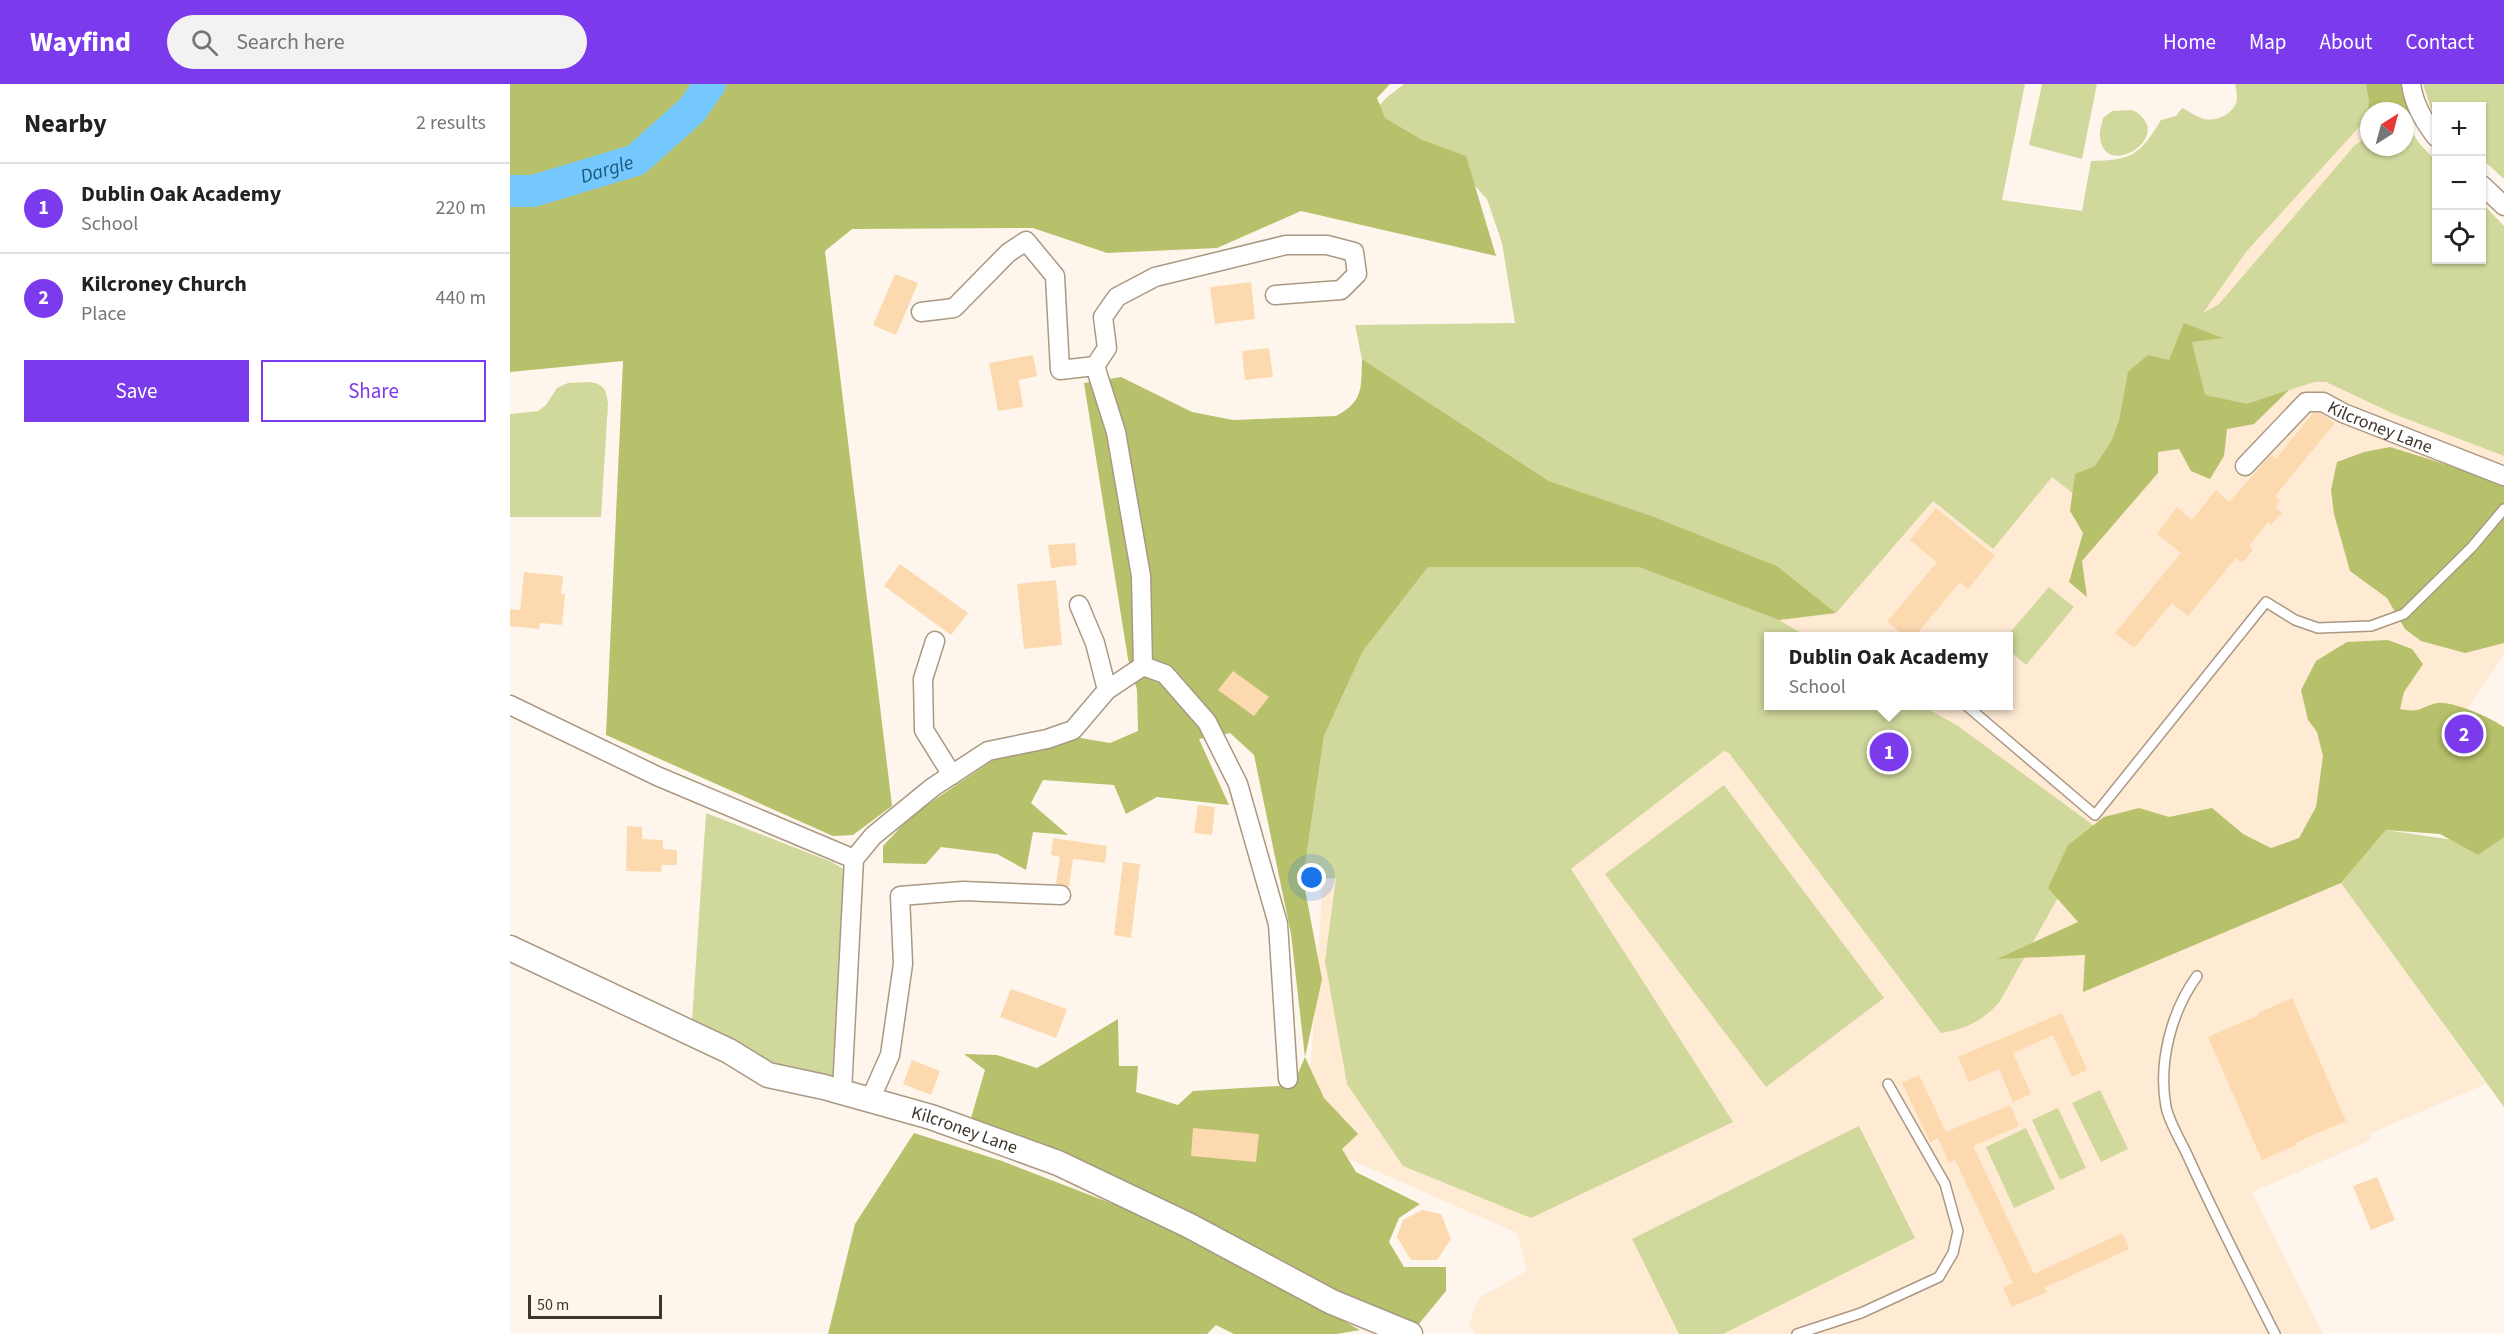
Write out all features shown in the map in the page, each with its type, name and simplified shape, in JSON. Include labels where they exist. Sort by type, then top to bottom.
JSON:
[{"type":"street","points":[[2411,84],[2412,93],[2423,120],[2432,132]]},
{"type":"street","points":[[2486,190],[2504,206]]},
{"type":"street","points":[[921,312],[954,308],[1008,253],[1026,241],[1055,276],[1060,370],[1095,366],[1107,348],[1103,317],[1117,297],[1155,277],[1286,245],[1327,245],[1354,252],[1357,274],[1341,290],[1275,296]]},
{"type":"street","points":[[1095,366],[1116,432],[1141,576],[1143,666]]},
{"type":"street","name":"Kilcroney Lane","points":[[2245,466],[2306,402],[2323,402],[2343,413],[2504,476]]},
{"type":"street","points":[[1079,605],[1095,643],[1107,690]]},
{"type":"street","points":[[935,640],[923,679],[924,730],[952,775]]},
{"type":"street","points":[[842,1092],[854,859],[873,836],[952,775],[988,751],[1047,739],[1073,730],[1107,690],[1143,666]]},
{"type":"street","points":[[1143,666],[1165,674],[1207,722],[1238,784],[1278,924],[1288,1079]]},
{"type":"street","points":[[510,705],[657,776],[854,859]]},
{"type":"street","points":[[870,1100],[890,1055],[903,964],[900,896],[963,891],[1061,895]]},
{"type":"street","name":"Kilcroney Lane","points":[[510,948],[729,1050],[768,1075],[842,1092],[931,1117],[1058,1163],[1188,1225],[1332,1302],[1410,1334]]},
{"type":"lane","points":[[1973,710],[2095,815],[2266,602],[2295,620],[2318,628],[2371,626],[2404,614],[2472,547],[2504,509]]},
{"type":"lane","points":[[2197,976],[2188,988],[2171,1030],[2163,1071],[2167,1109],[2217,1220],[2275,1334]]},
{"type":"lane","points":[[1797,1334],[1862,1313],[1939,1277],[1953,1253],[1958,1231],[1945,1184],[1888,1084]]},
{"type":"shaded area","points":[[2360,122],[2360,156],[2374,156],[2432,253],[2432,264],[2486,264],[2486,260],[2504,262],[2504,655],[2366,855],[2341,883],[2486,1084],[2369,1134],[2371,1140],[2252,1192],[2323,1334],[1477,1334],[1469,1324],[1479,1298],[1527,1271],[1517,1233],[1306,1140],[1325,850],[1359,655],[1424,514],[1682,531],[2185,308]]},
{"type":"green space","points":[[510,84],[1390,84],[1377,98],[1385,118],[1422,140],[1466,156],[1496,256],[1301,211],[1217,248],[1107,253],[1033,228],[852,229],[825,251],[892,806],[853,835],[833,836],[606,735],[623,361],[510,372]]},
{"type":"green space","points":[[1404,84],[2025,84],[2002,200],[2082,211],[2091,161],[2116,159],[2133,154],[2147,141],[2161,120],[2176,116],[2182,108],[2204,119],[2220,118],[2230,112],[2236,103],[2235,84],[2370,84],[2369,102],[2360,102],[2360,126],[2246,252],[2203,313],[2219,304],[2355,145],[2360,142],[2360,156],[2414,156],[2414,135],[2432,157],[2432,264],[2486,264],[2486,207],[2504,226],[2504,456],[2394,414],[2326,382],[2315,382],[2289,390],[2254,409],[2202,400],[2075,495],[2052,477],[1993,549],[1933,501],[1836,613],[1777,566],[1652,516],[1549,481],[1362,359],[1355,325],[1515,323],[1502,243],[1487,199],[1463,173],[1373,113],[1386,98]]},
{"type":"green space","points":[[2042,84],[2097,84],[2082,159],[2029,145]]},
{"type":"green space","points":[[2366,84],[2407,84],[2409,102],[2369,102]]},
{"type":"green space","points":[[2423,84],[2504,84],[2504,179],[2486,163],[2486,102],[2432,102],[2431,109]]},
{"type":"green space","points":[[2112,111],[2135,111],[2145,121],[2148,130],[2145,139],[2130,153],[2120,156],[2111,155],[2104,149],[2100,137],[2103,118]]},
{"type":"green space","points":[[2184,323],[2223,338],[2192,342],[2205,395],[2247,404],[2289,390],[2254,424],[2227,429],[2224,456],[2210,479],[2191,471],[2179,449],[2158,452],[2158,473],[2082,561],[2087,597],[2069,582],[2083,533],[2070,511],[2075,474],[2095,466],[2111,442],[2119,421],[2128,372],[2148,355],[2169,360]]},
{"type":"green space","points":[[1362,359],[1549,481],[1652,516],[1777,566],[1836,613],[1779,620],[1639,567],[1428,567],[1363,651],[1324,736],[1303,879],[1322,979],[1305,1057],[1291,934],[1254,755],[1230,733],[1199,739],[1229,805],[1157,797],[1126,814],[1114,785],[1043,780],[1031,803],[1068,835],[1033,832],[1026,870],[997,854],[941,847],[926,864],[883,863],[883,846],[912,815],[999,756],[1069,736],[1110,743],[1138,731],[1137,690],[1128,659],[1084,383],[1121,377],[1192,412],[1233,420],[1336,416],[1352,405],[1359,393]]},
{"type":"green space","points":[[589,382],[604,388],[608,404],[601,517],[510,517],[510,414],[538,411],[546,405],[557,388],[568,383]]},
{"type":"green space","points":[[2390,447],[2499,481],[2504,480],[2504,643],[2465,653],[2421,641],[2405,629],[2387,598],[2350,571],[2334,514],[2331,490],[2337,462],[2364,452]]},
{"type":"green space","points":[[1428,567],[1639,567],[1779,620],[1799,632],[1764,632],[1764,710],[1930,710],[1958,726],[2097,828],[2000,1001],[1974,1023],[1941,1033],[1729,753],[1724,751],[1571,869],[1733,1122],[1531,1218],[1403,1166],[1347,1084],[1325,961],[1336,878],[1303,879],[1324,736],[1363,651]]},
{"type":"green space","points":[[2049,587],[2074,607],[2026,665],[2013,654],[2013,632],[2010,632]]},
{"type":"green space","points":[[2388,640],[2412,649],[2423,664],[2404,692],[2400,709],[2416,710],[2437,703],[2452,704],[2504,727],[2504,837],[2478,855],[2440,834],[2386,830],[2341,883],[2083,992],[2085,955],[1997,959],[2078,922],[2048,888],[2068,845],[2104,817],[2139,808],[2169,817],[2212,808],[2243,834],[2271,848],[2299,838],[2316,807],[2323,756],[2317,732],[2308,720],[2301,690],[2316,661],[2347,642]]},
{"type":"green space","points":[[1724,785],[1884,998],[1766,1087],[1605,874]]},
{"type":"green space","points":[[2504,805],[2504,1107],[2341,883],[2386,830],[2467,842]]},
{"type":"green space","points":[[706,813],[832,862],[845,870],[834,1079],[788,1073],[691,1036]]},
{"type":"green space","points":[[1118,1019],[1119,1066],[1138,1066],[1136,1092],[1178,1105],[1193,1091],[1293,1085],[1305,1057],[1324,1098],[1358,1134],[1342,1149],[1356,1172],[1420,1204],[1399,1218],[1389,1242],[1404,1267],[1446,1267],[1446,1291],[1413,1331],[969,1125],[985,1070],[964,1054],[997,1055],[1037,1068]]},
{"type":"green space","points":[[2100,1090],[2128,1149],[2101,1162],[2072,1103]]},
{"type":"green space","points":[[2058,1108],[2086,1168],[2060,1180],[2032,1120]]},
{"type":"green space","points":[[1859,1126],[1915,1238],[1723,1334],[1679,1334],[1632,1239]]},
{"type":"green space","points":[[2026,1128],[2055,1189],[2014,1208],[1986,1147]]},
{"type":"green space","points":[[914,1133],[1002,1161],[1170,1226],[1360,1330],[1336,1334],[1234,1334],[1216,1325],[1207,1334],[828,1334],[855,1224]]},
{"type":"building","points":[[895,274],[918,283],[896,335],[873,325]]},
{"type":"building","points":[[1251,282],[1255,319],[1215,324],[1210,287]]},
{"type":"building","points":[[1269,348],[1273,377],[1245,380],[1242,351]]},
{"type":"building","points":[[1033,355],[1037,376],[1019,380],[1023,407],[998,411],[989,363]]},
{"type":"building","points":[[2313,413],[2320,413],[2335,423],[2275,496],[2280,501],[2275,507],[2282,513],[2271,525],[2268,522],[2249,546],[2253,550],[2242,563],[2236,558],[2188,616],[2172,603],[2134,648],[2115,633],[2181,553],[2157,534],[2177,507],[2192,520],[2216,490],[2229,502],[2271,455],[2276,459]]},
{"type":"building","points":[[1936,508],[1995,556],[1968,589],[1960,582],[1918,632],[1900,632],[1887,622],[1937,562],[1910,540]]},
{"type":"building","points":[[1075,543],[1077,565],[1051,568],[1048,545]]},
{"type":"building","points":[[900,564],[968,613],[951,635],[884,586]]},
{"type":"building","points":[[524,572],[563,576],[561,594],[565,594],[562,625],[540,623],[539,629],[510,626],[510,609],[520,610]]},
{"type":"building","points":[[1056,580],[1062,645],[1024,649],[1017,584]]},
{"type":"building","points":[[1233,671],[1269,697],[1254,716],[1218,690]]},
{"type":"building","points":[[2457,722],[2477,729],[2471,746],[2451,740]]},
{"type":"building","points":[[1198,805],[1215,807],[1212,835],[1194,833]]},
{"type":"building","points":[[627,826],[642,827],[642,839],[663,840],[663,849],[677,850],[677,865],[662,865],[661,872],[626,871]]},
{"type":"building","points":[[1053,838],[1107,846],[1105,863],[1073,859],[1069,887],[1056,884],[1060,857],[1051,855]]},
{"type":"building","points":[[1123,862],[1140,864],[1131,938],[1114,935]]},
{"type":"building","points":[[1011,989],[1067,1009],[1056,1038],[1000,1017]]},
{"type":"building","points":[[2292,998],[2346,1121],[2262,1160],[2208,1037]]},
{"type":"building","points":[[2062,1013],[2087,1070],[2072,1077],[2053,1035],[2013,1053],[2031,1094],[2013,1102],[1999,1069],[1969,1082],[1958,1057]]},
{"type":"building","points":[[912,1060],[940,1071],[931,1095],[903,1084]]},
{"type":"building","points":[[1919,1075],[1946,1132],[2010,1105],[2019,1126],[1973,1146],[2034,1274],[2122,1233],[2129,1249],[2044,1288],[2047,1292],[2012,1307],[2003,1288],[2013,1283],[1955,1160],[1949,1163],[1938,1138],[1930,1142],[1902,1083]]},
{"type":"building","points":[[1193,1128],[1259,1134],[1256,1162],[1191,1156]]},
{"type":"building","points":[[2377,1177],[2395,1220],[2371,1230],[2353,1186]]},
{"type":"building","points":[[1422,1210],[1441,1214],[1451,1239],[1437,1260],[1411,1260],[1397,1237],[1403,1220]]},
{"type":"waterway","name":"Dargle","points":[[510,191],[533,191],[636,160],[692,110],[710,84]]},
{"type":"place","name":"Kilcroney Church","points":[[2464,734]]},
{"type":"place","name":"Dublin Oak Academy","points":[[1889,752]]}]
